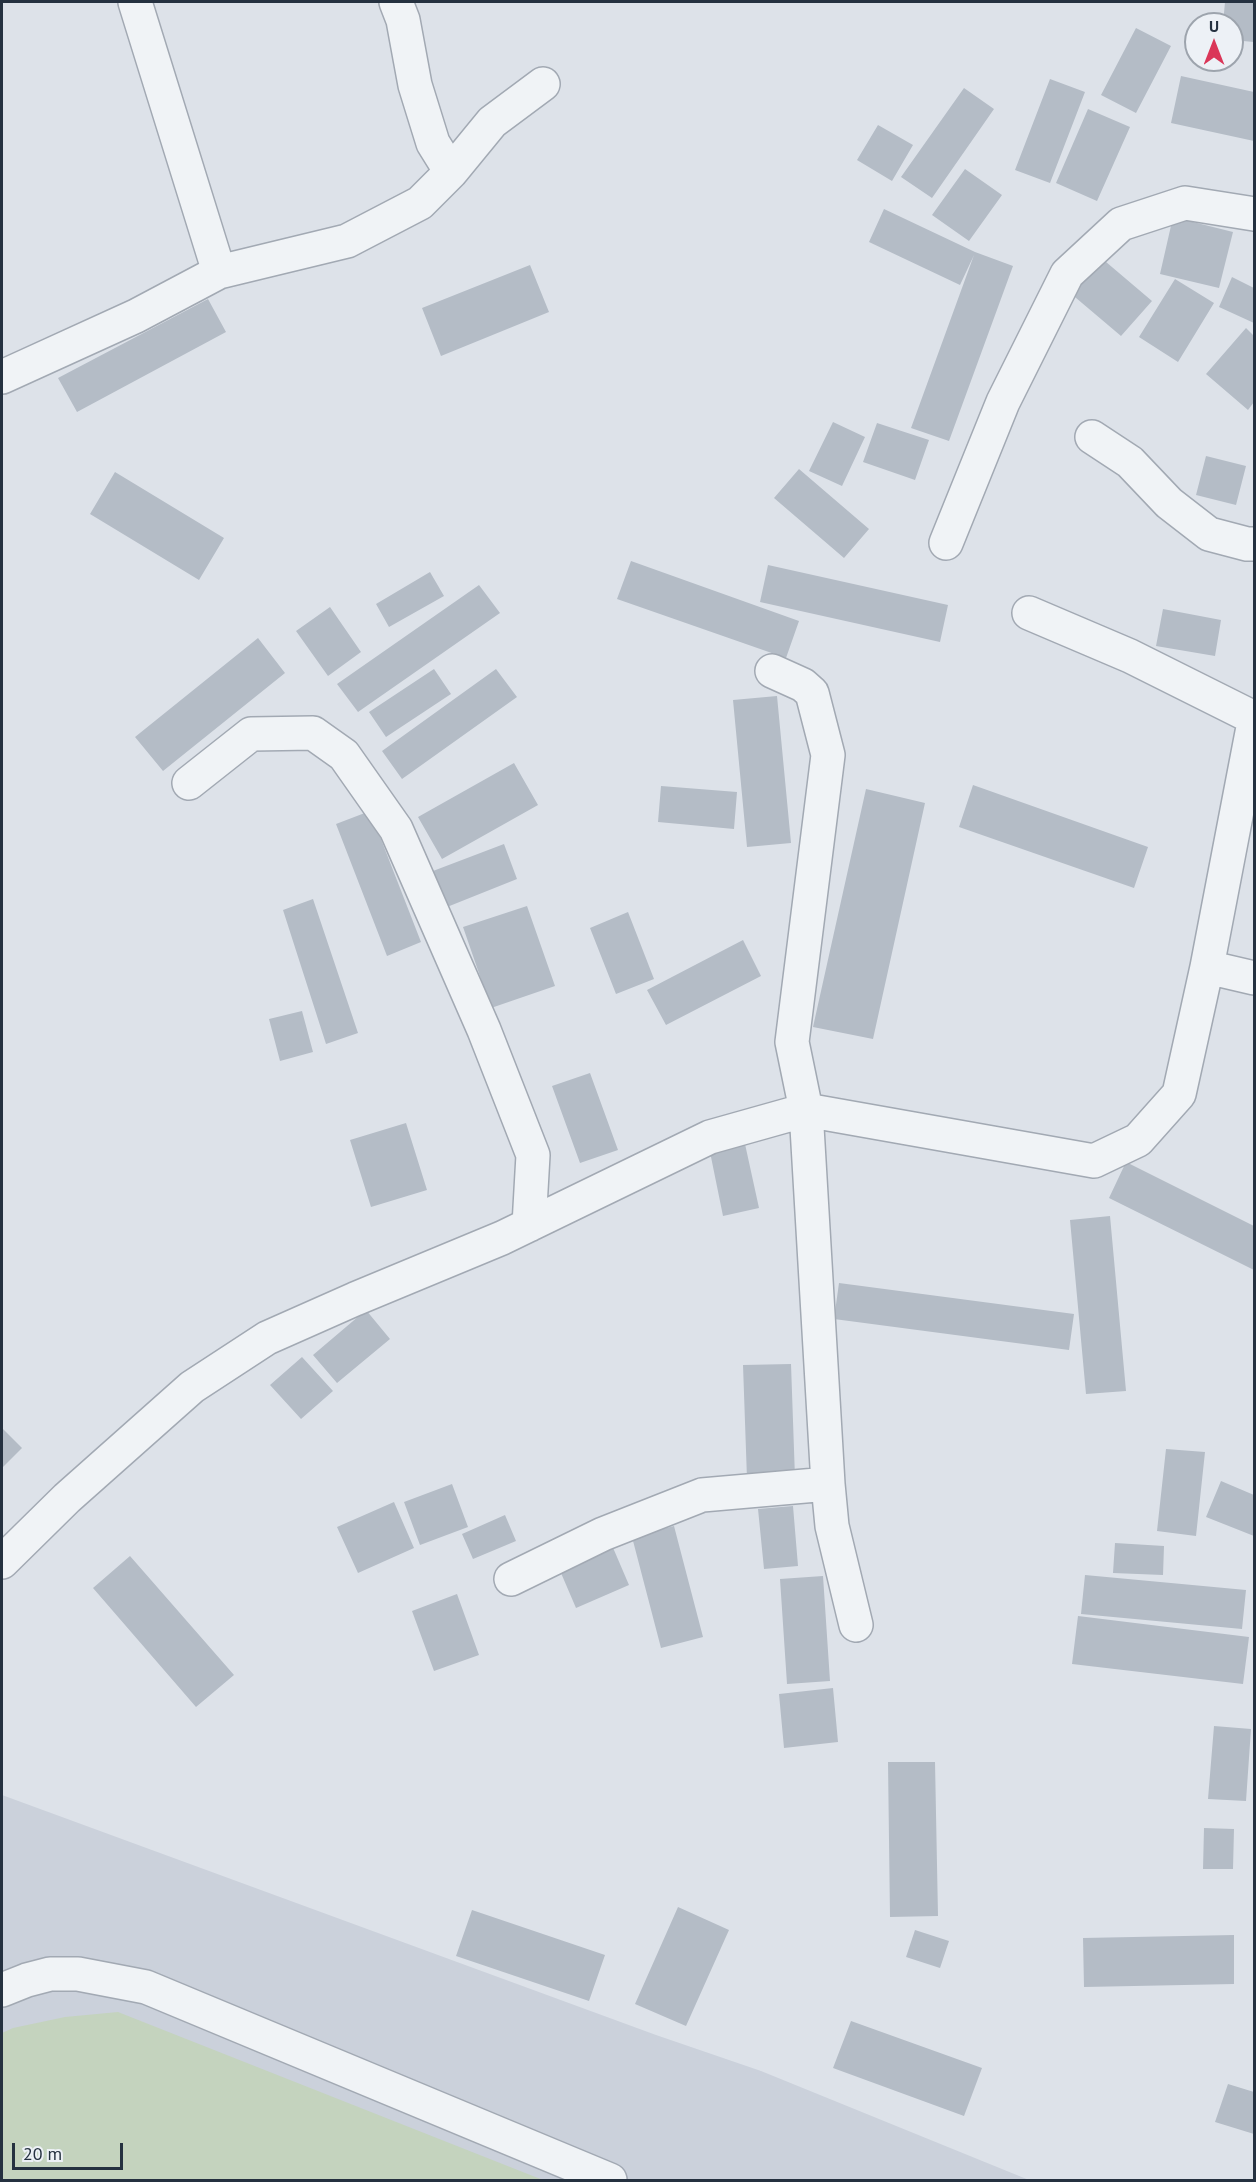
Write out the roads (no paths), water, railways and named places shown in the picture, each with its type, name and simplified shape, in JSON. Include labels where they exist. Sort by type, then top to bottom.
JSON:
[{"type":"street","points":[[135,2],[219,272]]},
{"type":"street","points":[[396,2],[403,20],[415,86],[433,143],[451,172]]},
{"type":"street","points":[[2,377],[136,316],[219,272],[347,241],[420,203],[451,172],[492,122],[543,84]]},
{"type":"street","points":[[946,543],[1004,402],[1067,274],[1121,224],[1185,203],[1254,213]]},
{"type":"street","points":[[1092,437],[1130,462],[1169,503],[1209,534],[1254,544]]},
{"type":"street","points":[[1029,613],[1130,656],[1254,717]]},
{"type":"street","points":[[772,672],[802,685],[812,693],[828,755],[792,1042],[806,1110],[832,1526],[856,1625]]},
{"type":"street","points":[[2,1562],[67,1498],[192,1387],[267,1338],[528,1225],[710,1137],[806,1110],[1094,1161],[1138,1140],[1179,1094],[1208,967],[1254,723]]},
{"type":"street","points":[[189,783],[251,734],[313,733],[344,755],[396,829],[484,1030],[525,1134],[533,1155],[528,1225]]},
{"type":"street","points":[[1208,967],[1254,978]]},
{"type":"street","points":[[511,1579],[603,1534],[702,1495],[828,1484]]},
{"type":"street","points":[[2,1990],[51,1974],[78,1974],[146,1987],[610,2181]]}]
